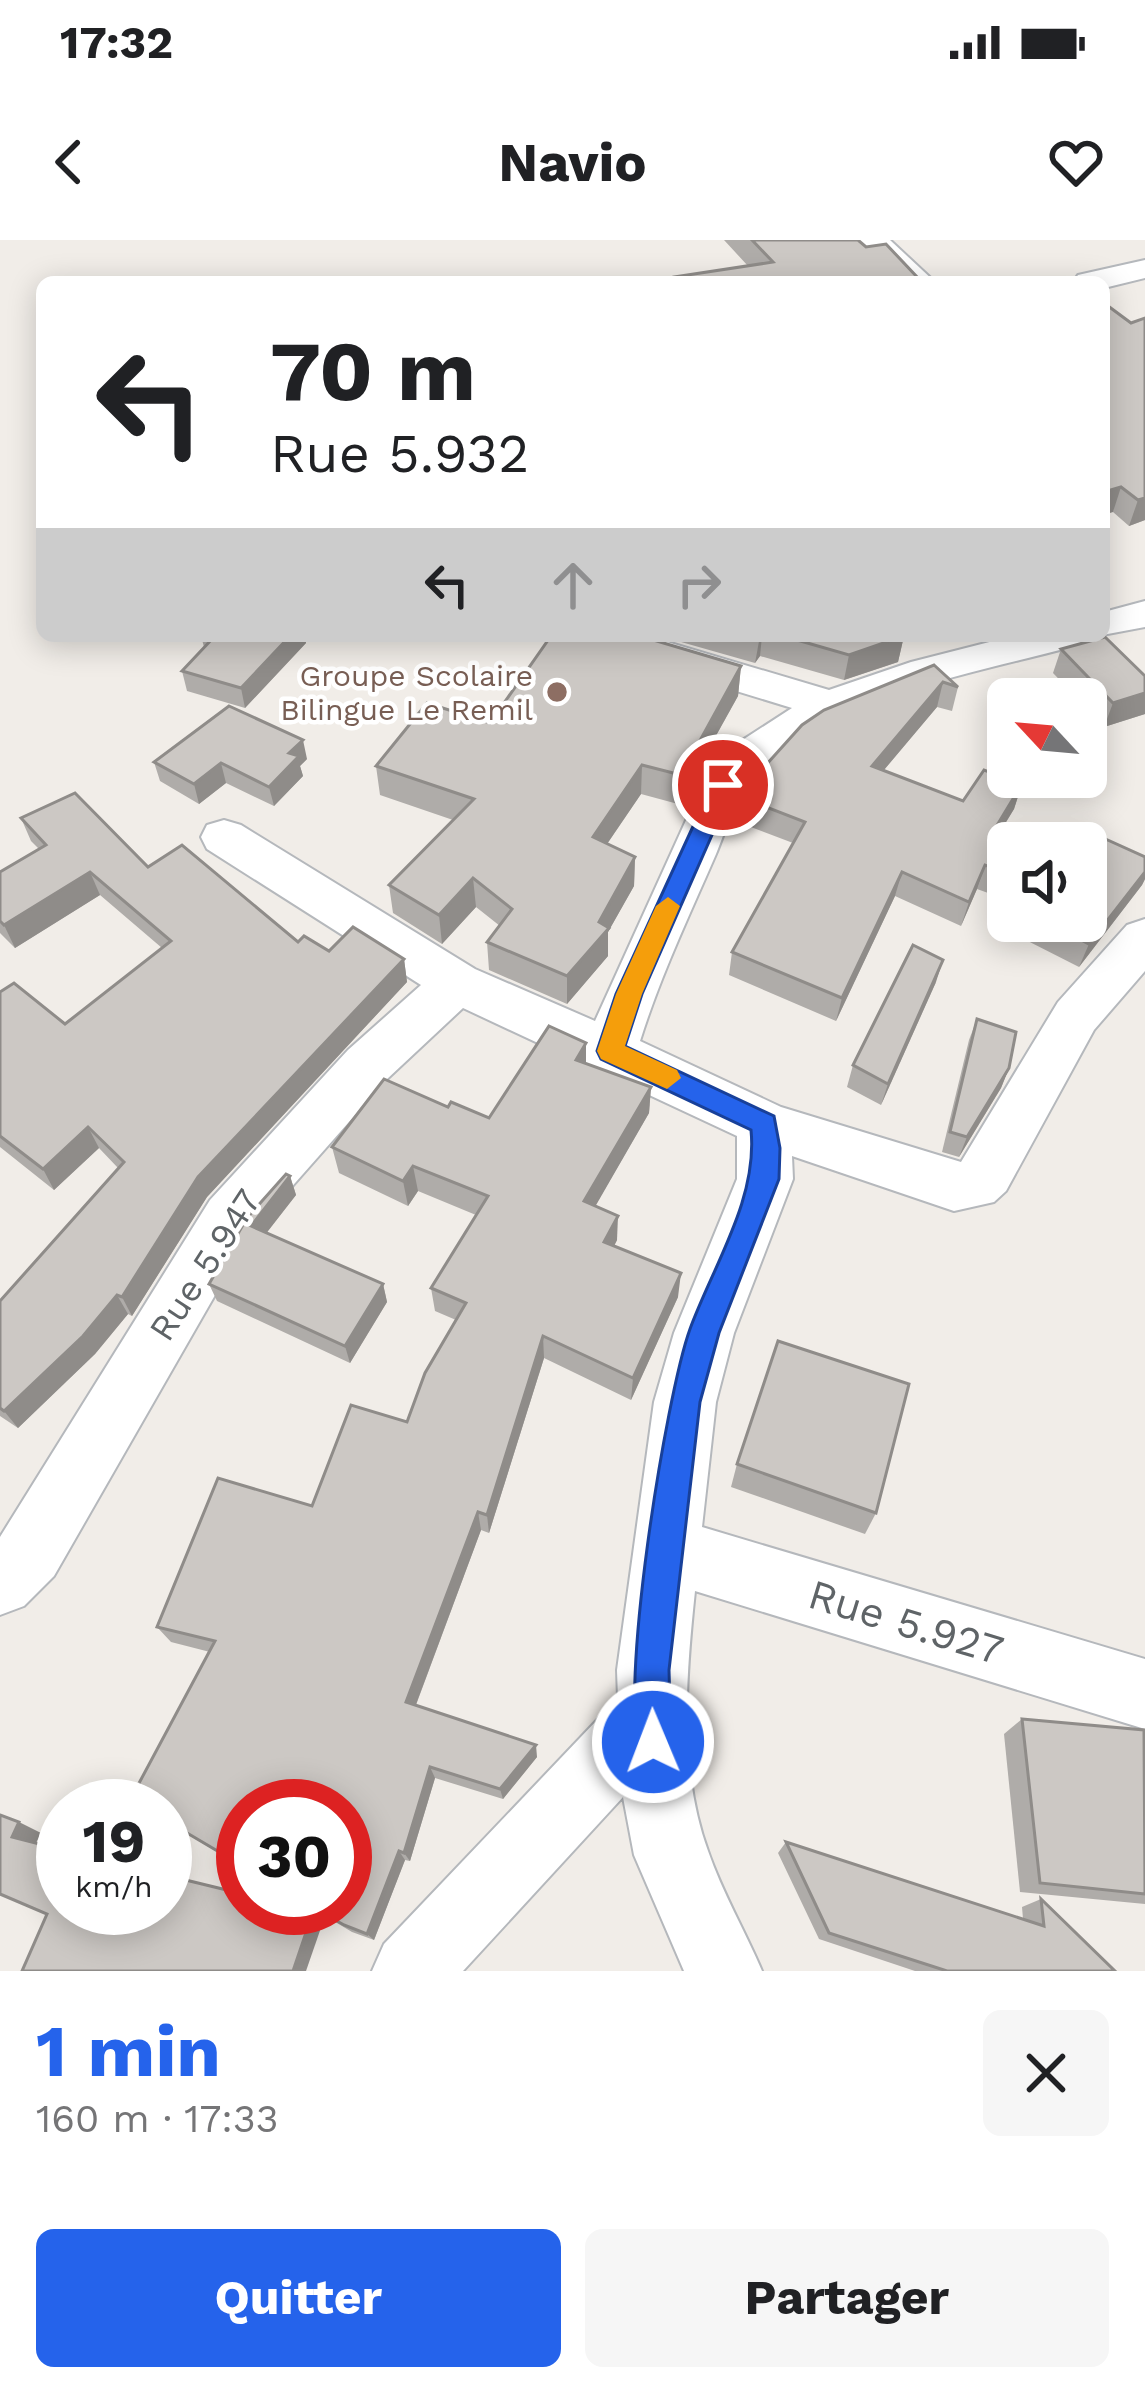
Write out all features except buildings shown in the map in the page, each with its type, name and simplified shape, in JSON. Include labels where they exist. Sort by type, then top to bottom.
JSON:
[{"type":"street","points":[[875,240],[913,276]]},
{"type":"street","points":[[1110,277],[1145,269]]},
{"type":"street","points":[[621,642],[826,704]]},
{"type":"street","points":[[610,1051],[629,994],[723,785],[738,767],[826,704],[1043,642]]},
{"type":"street","points":[[224,838],[457,983],[764,1124],[955,1187],[974,1185],[986,1174],[1076,1016],[1145,938]]},
{"type":"street","name":"Rue 5.947","points":[[0,1582],[31,1553],[230,1217],[367,1066],[457,983]]},
{"type":"street","points":[[723,1971],[671,1855],[654,1772],[652,1670],[685,1402],[704,1333],[765,1179],[764,1124]]},
{"type":"street","name":"Rue 5.927","points":[[667,1549],[1145,1694]]},
{"type":"street","points":[[411,1971],[653,1712]]},
{"type":"slow traffic","points":[[667,1078],[610,1051],[668,906]]},
{"type":"place","name":"Groupe Scolaire Bilingue Le Remil","points":[[557,692]]},
{"type":"route","points":[[653,1742],[652,1670],[685,1402],[704,1333],[765,1179],[766,1148],[764,1124],[610,1051],[629,994],[723,785]]}]
